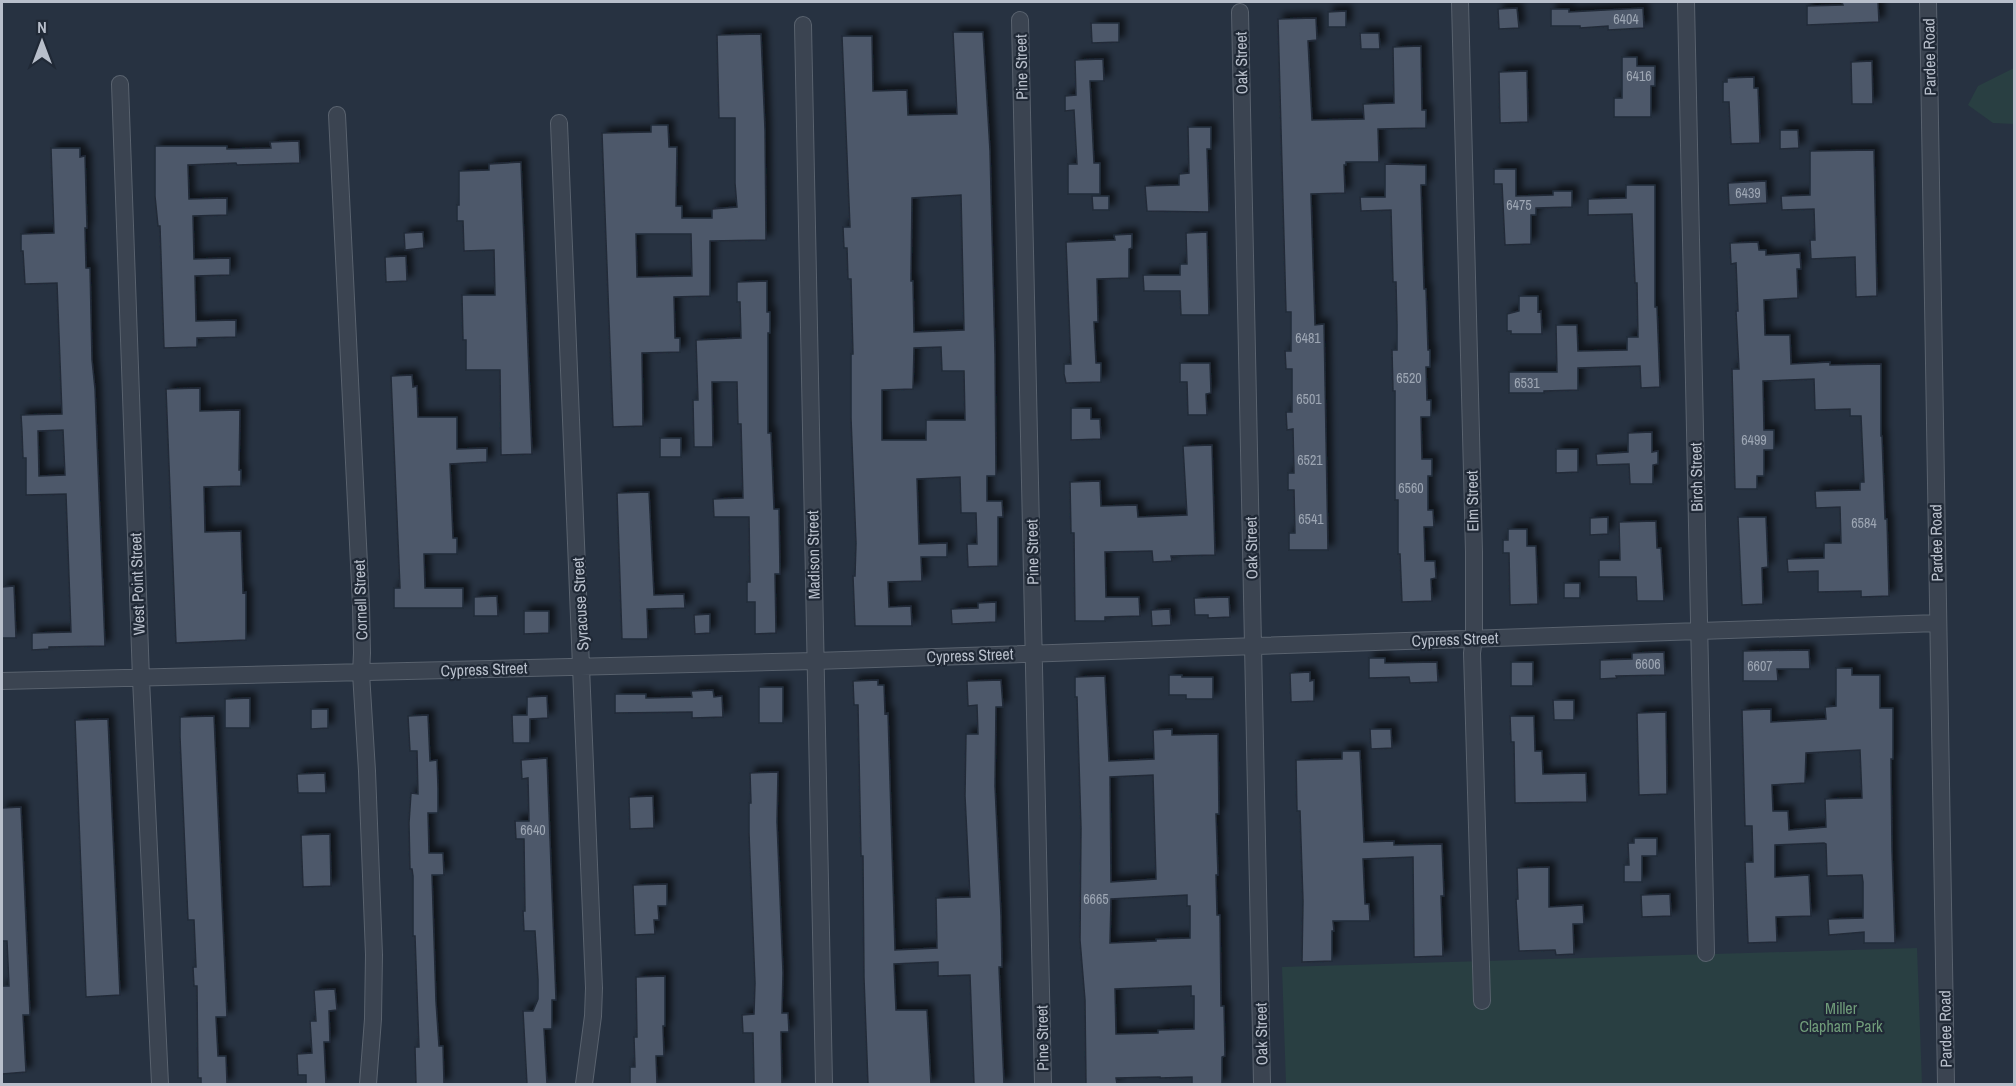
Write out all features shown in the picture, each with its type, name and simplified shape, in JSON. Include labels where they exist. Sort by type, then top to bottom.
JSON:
[{"type":"street","name":"Elm Street","points":[[1460,2],[1474,639],[1472,653],[1482,1001]]},
{"type":"street","name":"Birch Street","points":[[1686,2],[1706,953]]},
{"type":"street","name":"Pardee Road","points":[[1928,2],[1946,1084]]},
{"type":"street","name":"Oak Street","points":[[1240,12],[1262,1084]]},
{"type":"street","name":"Pine Street","points":[[1020,20],[1043,1084]]},
{"type":"street","name":"Madison Street","points":[[803,25],[824,1084]]},
{"type":"street","name":"West Point Street","points":[[120,84],[141,679],[160,1084]]},
{"type":"street","name":"Cornell Street","points":[[337,115],[361,605],[361,673],[374,955],[373,1020],[368,1084]]},
{"type":"street","name":"Syracuse Street","points":[[560,123],[594,987],[593,1016],[584,1084]]},
{"type":"street","name":"Cypress Street","points":[[2,681],[815,661],[1938,623]]},
{"type":"green space","points":[[2014,68],[2014,124],[1993,123],[1968,105],[1978,86]]},
{"type":"green space","name":"Miller Clapham Park","points":[[1917,948],[1922,1084],[1286,1084],[1282,967]]},
{"type":"building","points":[[1842,2],[1878,2],[1879,22],[1807,25],[1807,6],[1843,5]]},
{"type":"building","points":[[1517,8],[1519,28],[1499,29],[1498,9]]},
{"type":"building","points":[[1643,8],[1644,28],[1608,30],[1608,26],[1580,28],[1580,26],[1551,26],[1551,9],[1569,9],[1569,12]]},
{"type":"building","points":[[1346,11],[1346,27],[1328,27],[1328,12]]},
{"type":"building","points":[[1316,18],[1317,40],[1308,41],[1312,120],[1364,119],[1363,104],[1394,103],[1393,47],[1421,46],[1422,110],[1426,110],[1426,128],[1378,129],[1379,162],[1346,162],[1344,165],[1345,193],[1311,194],[1315,325],[1324,324],[1328,550],[1289,550],[1289,533],[1295,533],[1294,490],[1288,490],[1288,473],[1294,473],[1293,429],[1287,430],[1286,412],[1292,412],[1292,369],[1286,369],[1285,351],[1291,351],[1291,312],[1286,312],[1278,19]]},
{"type":"building","points":[[1091,23],[1119,23],[1119,42],[1092,43]]},
{"type":"building","points":[[953,32],[983,32],[990,151],[995,354],[996,476],[987,476],[987,501],[1002,501],[1003,517],[998,517],[998,566],[968,567],[967,544],[977,544],[976,513],[961,513],[960,477],[917,479],[919,544],[947,543],[947,557],[921,557],[922,581],[888,582],[889,607],[911,606],[912,626],[855,626],[853,576],[855,576],[856,543],[851,418],[851,354],[853,354],[851,279],[848,279],[847,248],[844,248],[843,227],[850,227],[842,36],[872,36],[873,91],[907,90],[908,115],[957,114]],"holes":[[[961,195],[964,330],[914,332],[913,281],[911,281],[912,198]],[[941,347],[942,371],[964,371],[965,420],[926,420],[926,440],[882,440],[882,390],[913,389],[914,348]]]},
{"type":"building","points":[[1360,33],[1379,33],[1380,49],[1361,49]]},
{"type":"building","points":[[761,34],[766,240],[710,241],[710,296],[674,297],[675,338],[680,338],[680,352],[642,353],[643,426],[613,427],[602,133],[651,132],[651,125],[668,125],[669,147],[677,147],[676,206],[682,206],[682,218],[712,218],[712,209],[737,207],[735,118],[719,118],[717,35]],"holes":[[[636,234],[691,234],[692,276],[637,277]]]},
{"type":"building","points":[[1622,57],[1637,57],[1637,66],[1655,66],[1655,86],[1651,86],[1651,117],[1614,117],[1614,98],[1622,98]]},
{"type":"building","points":[[1103,59],[1104,81],[1090,81],[1094,163],[1100,163],[1100,194],[1068,194],[1068,164],[1077,164],[1074,110],[1065,111],[1065,96],[1076,95],[1075,60]]},
{"type":"building","points":[[1872,61],[1873,104],[1852,104],[1851,62]]},
{"type":"building","points":[[1527,71],[1528,122],[1500,123],[1499,72]]},
{"type":"building","points":[[1754,77],[1754,88],[1758,88],[1760,143],[1731,144],[1729,102],[1723,102],[1723,82],[1727,82],[1727,78]]},
{"type":"building","points":[[1188,127],[1211,127],[1211,149],[1207,149],[1209,212],[1147,211],[1145,186],[1179,185],[1179,174],[1189,173]]},
{"type":"building","points":[[1780,130],[1798,130],[1799,148],[1780,149]]},
{"type":"building","points":[[299,141],[300,163],[188,165],[189,199],[227,198],[227,215],[193,216],[194,259],[230,258],[230,275],[195,276],[196,321],[236,320],[236,337],[197,338],[197,347],[164,348],[160,226],[158,226],[155,196],[155,146],[271,148],[270,142]]},
{"type":"building","points":[[51,148],[80,148],[80,157],[85,156],[86,268],[90,268],[105,646],[49,647],[49,649],[32,650],[32,633],[71,632],[66,494],[26,495],[26,458],[23,458],[21,415],[62,414],[57,283],[25,284],[23,251],[21,251],[21,234],[54,233]],"holes":[[[63,430],[65,475],[39,476],[38,431]]]},
{"type":"building","points":[[1874,150],[1877,296],[1856,297],[1855,257],[1811,259],[1810,240],[1815,240],[1814,209],[1782,210],[1781,196],[1810,195],[1810,151]]},
{"type":"building","points":[[521,162],[532,454],[501,455],[500,370],[466,370],[466,340],[463,340],[462,295],[495,295],[494,250],[464,251],[463,221],[457,221],[459,171],[489,170],[489,164]]},
{"type":"building","points":[[1385,164],[1426,165],[1426,185],[1421,185],[1424,289],[1426,289],[1428,350],[1430,350],[1430,367],[1426,367],[1427,400],[1431,400],[1431,417],[1421,417],[1422,459],[1432,459],[1432,476],[1428,476],[1428,510],[1433,510],[1434,527],[1424,527],[1425,561],[1435,561],[1436,578],[1431,579],[1432,601],[1402,602],[1400,554],[1398,554],[1398,500],[1395,500],[1395,391],[1393,391],[1392,350],[1397,350],[1397,324],[1391,210],[1361,211],[1360,197],[1385,197]]},
{"type":"building","points":[[1494,169],[1516,169],[1516,196],[1553,195],[1553,191],[1572,191],[1572,207],[1536,208],[1536,215],[1531,215],[1531,244],[1505,245],[1502,184],[1494,184]]},
{"type":"building","points":[[1766,181],[1767,203],[1729,205],[1728,183]]},
{"type":"building","points":[[1626,185],[1655,185],[1655,307],[1657,307],[1660,387],[1641,388],[1640,366],[1578,368],[1578,390],[1509,393],[1509,372],[1557,372],[1556,325],[1577,325],[1578,351],[1627,350],[1627,337],[1638,337],[1632,214],[1588,215],[1588,199],[1626,198]]},
{"type":"building","points":[[1092,196],[1109,196],[1109,210],[1093,210]]},
{"type":"building","points":[[423,232],[424,248],[405,250],[404,233]]},
{"type":"building","points":[[1207,232],[1209,315],[1181,315],[1180,291],[1144,291],[1143,275],[1180,275],[1180,264],[1187,264],[1186,233]]},
{"type":"building","points":[[1132,234],[1132,248],[1129,249],[1129,278],[1097,279],[1098,322],[1094,322],[1096,363],[1101,363],[1101,382],[1066,383],[1064,364],[1071,364],[1066,242],[1115,240],[1114,235]]},
{"type":"building","points":[[1758,242],[1759,250],[1766,250],[1766,255],[1800,253],[1801,269],[1797,269],[1798,298],[1764,300],[1765,335],[1790,335],[1791,364],[1830,362],[1830,365],[1881,364],[1881,436],[1885,519],[1887,519],[1889,596],[1861,597],[1861,591],[1818,592],[1818,571],[1788,572],[1787,559],[1824,558],[1824,543],[1841,543],[1840,507],[1816,508],[1815,491],[1860,490],[1860,482],[1864,482],[1861,416],[1850,416],[1850,409],[1815,410],[1814,379],[1763,381],[1764,430],[1774,430],[1774,450],[1764,450],[1764,476],[1757,476],[1757,489],[1735,489],[1732,369],[1739,369],[1736,311],[1738,311],[1736,263],[1731,264],[1730,243]]},
{"type":"building","points":[[406,256],[407,281],[386,282],[385,257]]},
{"type":"building","points":[[767,281],[767,312],[770,312],[768,433],[771,433],[774,509],[779,509],[780,574],[775,574],[776,633],[755,634],[755,602],[747,602],[747,582],[750,582],[749,517],[714,517],[713,499],[743,498],[741,424],[738,424],[737,382],[712,382],[713,447],[694,447],[693,400],[698,400],[696,340],[741,338],[737,282]]},
{"type":"building","points":[[1519,296],[1538,296],[1542,334],[1511,334],[1511,331],[1507,331],[1507,314],[1519,311]]},
{"type":"building","points":[[1180,363],[1210,363],[1211,393],[1206,394],[1207,415],[1188,415],[1187,382],[1180,382]]},
{"type":"building","points":[[412,375],[413,387],[417,386],[418,417],[457,417],[457,449],[487,448],[487,462],[450,464],[453,538],[457,538],[457,554],[424,554],[425,588],[463,588],[463,608],[394,608],[394,588],[400,588],[391,376]]},
{"type":"building","points":[[200,388],[200,411],[240,410],[241,486],[204,487],[205,532],[241,531],[243,593],[246,592],[246,640],[176,643],[166,389]]},
{"type":"building","points":[[1071,408],[1091,408],[1091,419],[1100,419],[1101,439],[1071,440]]},
{"type":"building","points":[[1652,432],[1652,452],[1658,451],[1658,464],[1653,465],[1653,484],[1630,484],[1629,464],[1597,465],[1596,454],[1628,452],[1628,433]]},
{"type":"building","points":[[660,438],[681,438],[681,457],[660,457]]},
{"type":"building","points":[[1212,445],[1215,555],[1171,556],[1172,561],[1153,562],[1152,551],[1105,552],[1106,597],[1139,597],[1140,616],[1105,617],[1105,621],[1075,621],[1074,533],[1071,533],[1070,482],[1100,481],[1101,506],[1137,505],[1138,517],[1187,515],[1183,446]]},
{"type":"building","points":[[1556,449],[1578,449],[1578,472],[1556,473]]},
{"type":"building","points":[[649,492],[654,595],[684,594],[685,608],[647,609],[648,639],[622,639],[617,493]]},
{"type":"building","points":[[1608,517],[1608,534],[1590,535],[1590,518]]},
{"type":"building","points":[[1738,517],[1766,517],[1768,567],[1762,568],[1763,604],[1742,605]]},
{"type":"building","points":[[1656,521],[1657,548],[1661,548],[1664,601],[1637,601],[1636,577],[1599,577],[1599,560],[1620,560],[1619,522]]},
{"type":"building","points":[[1508,529],[1527,529],[1527,546],[1536,546],[1538,604],[1510,605],[1509,553],[1503,553],[1503,540],[1508,540]]},
{"type":"building","points":[[1564,583],[1580,583],[1580,598],[1564,598]]},
{"type":"building","points":[[14,586],[16,638],[2,638],[2,587]]},
{"type":"building","points":[[497,596],[498,616],[474,616],[474,597]]},
{"type":"building","points":[[1229,597],[1230,617],[1208,618],[1208,615],[1195,615],[1194,598]]},
{"type":"building","points":[[996,602],[996,622],[952,624],[951,609],[978,608],[978,603]]},
{"type":"building","points":[[1170,609],[1171,625],[1152,626],[1151,610]]},
{"type":"building","points":[[524,611],[549,611],[549,633],[524,634]]},
{"type":"building","points":[[710,614],[710,633],[695,634],[694,615]]},
{"type":"building","points":[[1809,650],[1810,669],[1777,669],[1778,681],[1743,681],[1743,651]]},
{"type":"building","points":[[1664,652],[1665,675],[1616,676],[1617,678],[1600,679],[1600,660],[1632,659],[1632,653]]},
{"type":"building","points":[[1369,658],[1385,658],[1385,663],[1437,662],[1438,682],[1410,683],[1409,677],[1369,678]]},
{"type":"building","points":[[1511,662],[1533,662],[1533,686],[1511,686]]},
{"type":"building","points":[[1836,668],[1852,668],[1852,675],[1880,675],[1880,708],[1893,708],[1893,759],[1891,759],[1895,943],[1864,943],[1864,932],[1829,935],[1828,919],[1863,918],[1863,882],[1862,875],[1827,876],[1826,844],[1824,843],[1775,845],[1775,877],[1809,875],[1811,916],[1776,917],[1777,942],[1748,943],[1745,862],[1753,862],[1752,826],[1745,826],[1742,710],[1771,709],[1771,722],[1826,719],[1825,707],[1836,706]],"holes":[[[1860,750],[1862,798],[1825,799],[1826,827],[1789,830],[1788,811],[1773,811],[1772,785],[1805,783],[1806,753]]]},
{"type":"building","points":[[1310,672],[1310,681],[1314,680],[1314,701],[1291,702],[1290,673]]},
{"type":"building","points":[[1169,675],[1213,677],[1213,699],[1186,699],[1186,695],[1169,695]]},
{"type":"building","points":[[1105,676],[1109,761],[1154,759],[1153,730],[1172,729],[1172,735],[1218,734],[1219,814],[1216,814],[1218,875],[1216,875],[1217,915],[1220,915],[1221,1006],[1224,1006],[1225,1056],[1222,1057],[1222,1084],[1192,1084],[1192,1077],[1160,1077],[1116,1078],[1117,1084],[1086,1084],[1085,1000],[1080,940],[1081,828],[1075,677]],"holes":[[[1153,775],[1156,879],[1111,882],[1110,777]],[[1187,895],[1187,906],[1190,906],[1190,938],[1110,943],[1111,899]],[[1191,986],[1191,996],[1194,996],[1194,1029],[1116,1034],[1115,989]]]},
{"type":"building","points":[[878,680],[878,685],[884,685],[885,714],[888,713],[895,950],[937,948],[936,898],[970,897],[965,796],[966,734],[978,734],[977,705],[968,706],[967,681],[1001,680],[1003,707],[996,707],[995,786],[1001,916],[1002,967],[999,967],[1004,1084],[974,1084],[970,975],[938,976],[938,962],[894,964],[896,1010],[927,1010],[931,1084],[868,1084],[858,705],[854,705],[853,681]]},
{"type":"building","points":[[759,687],[783,687],[783,723],[759,723]]},
{"type":"building","points":[[713,690],[714,697],[722,696],[723,717],[692,718],[692,712],[615,713],[615,694],[646,694],[646,698],[692,697],[691,691]]},
{"type":"building","points":[[547,696],[548,718],[530,719],[530,743],[513,743],[512,715],[527,715],[527,697]]},
{"type":"building","points":[[250,698],[250,728],[225,728],[225,699]]},
{"type":"building","points":[[1553,700],[1574,700],[1574,720],[1554,720]]},
{"type":"building","points":[[311,709],[328,709],[328,728],[311,729]]},
{"type":"building","points":[[1666,712],[1667,794],[1639,795],[1637,713]]},
{"type":"building","points":[[428,715],[430,761],[437,760],[438,788],[438,813],[428,813],[429,853],[443,853],[444,875],[432,875],[436,1002],[439,1046],[443,1046],[444,1084],[416,1084],[415,1047],[419,1047],[409,823],[411,793],[418,794],[417,751],[410,751],[408,716]]},
{"type":"building","points":[[214,716],[227,1017],[216,1017],[218,1056],[226,1056],[227,1084],[201,1084],[201,1078],[198,1078],[197,986],[194,986],[193,967],[196,967],[194,920],[188,920],[180,717]]},
{"type":"building","points":[[1510,716],[1534,716],[1535,751],[1542,751],[1543,774],[1586,773],[1587,802],[1515,803],[1514,742],[1511,742]]},
{"type":"building","points":[[108,719],[120,995],[86,997],[75,720]]},
{"type":"building","points":[[1370,729],[1391,729],[1392,748],[1371,749]]},
{"type":"building","points":[[1342,751],[1360,751],[1364,842],[1394,841],[1394,845],[1442,844],[1443,956],[1414,957],[1413,857],[1363,859],[1365,904],[1369,904],[1370,921],[1333,921],[1332,961],[1302,962],[1303,901],[1296,760],[1342,759]]},
{"type":"building","points":[[547,758],[556,1000],[552,1000],[552,1029],[544,1029],[547,1084],[527,1084],[523,1011],[533,1011],[538,999],[538,979],[535,931],[524,931],[524,839],[516,839],[515,821],[529,821],[528,778],[522,779],[521,760]]},
{"type":"building","points":[[778,772],[777,822],[783,973],[782,1013],[788,1013],[789,1032],[781,1032],[782,1084],[754,1084],[753,1033],[743,1033],[742,1015],[754,1014],[755,983],[749,833],[750,773]]},
{"type":"building","points":[[325,773],[326,793],[298,793],[297,774]]},
{"type":"building","points":[[653,796],[654,828],[630,829],[629,797]]},
{"type":"building","points":[[21,807],[30,1015],[23,1015],[26,1072],[2,1074],[2,986],[9,986],[7,941],[2,941],[2,808]]},
{"type":"building","points":[[330,834],[331,886],[303,887],[301,835]]},
{"type":"building","points":[[1634,838],[1657,838],[1657,856],[1642,856],[1642,882],[1624,882],[1624,865],[1629,865],[1628,843],[1634,843]]},
{"type":"building","points":[[1549,867],[1549,907],[1583,905],[1584,924],[1573,924],[1574,954],[1556,955],[1555,950],[1519,951],[1517,868]]},
{"type":"building","points":[[667,884],[667,906],[658,906],[659,920],[654,920],[655,934],[635,935],[633,885]]},
{"type":"building","points":[[1670,894],[1671,916],[1642,917],[1641,895]]},
{"type":"building","points":[[665,976],[664,1056],[656,1056],[657,1084],[630,1084],[630,1067],[635,1067],[634,1037],[637,1037],[636,977]]},
{"type":"building","points":[[335,989],[337,1010],[329,1011],[330,1042],[324,1042],[326,1084],[306,1084],[306,1075],[298,1075],[297,1054],[312,1053],[310,1021],[316,1021],[314,990]]}]
